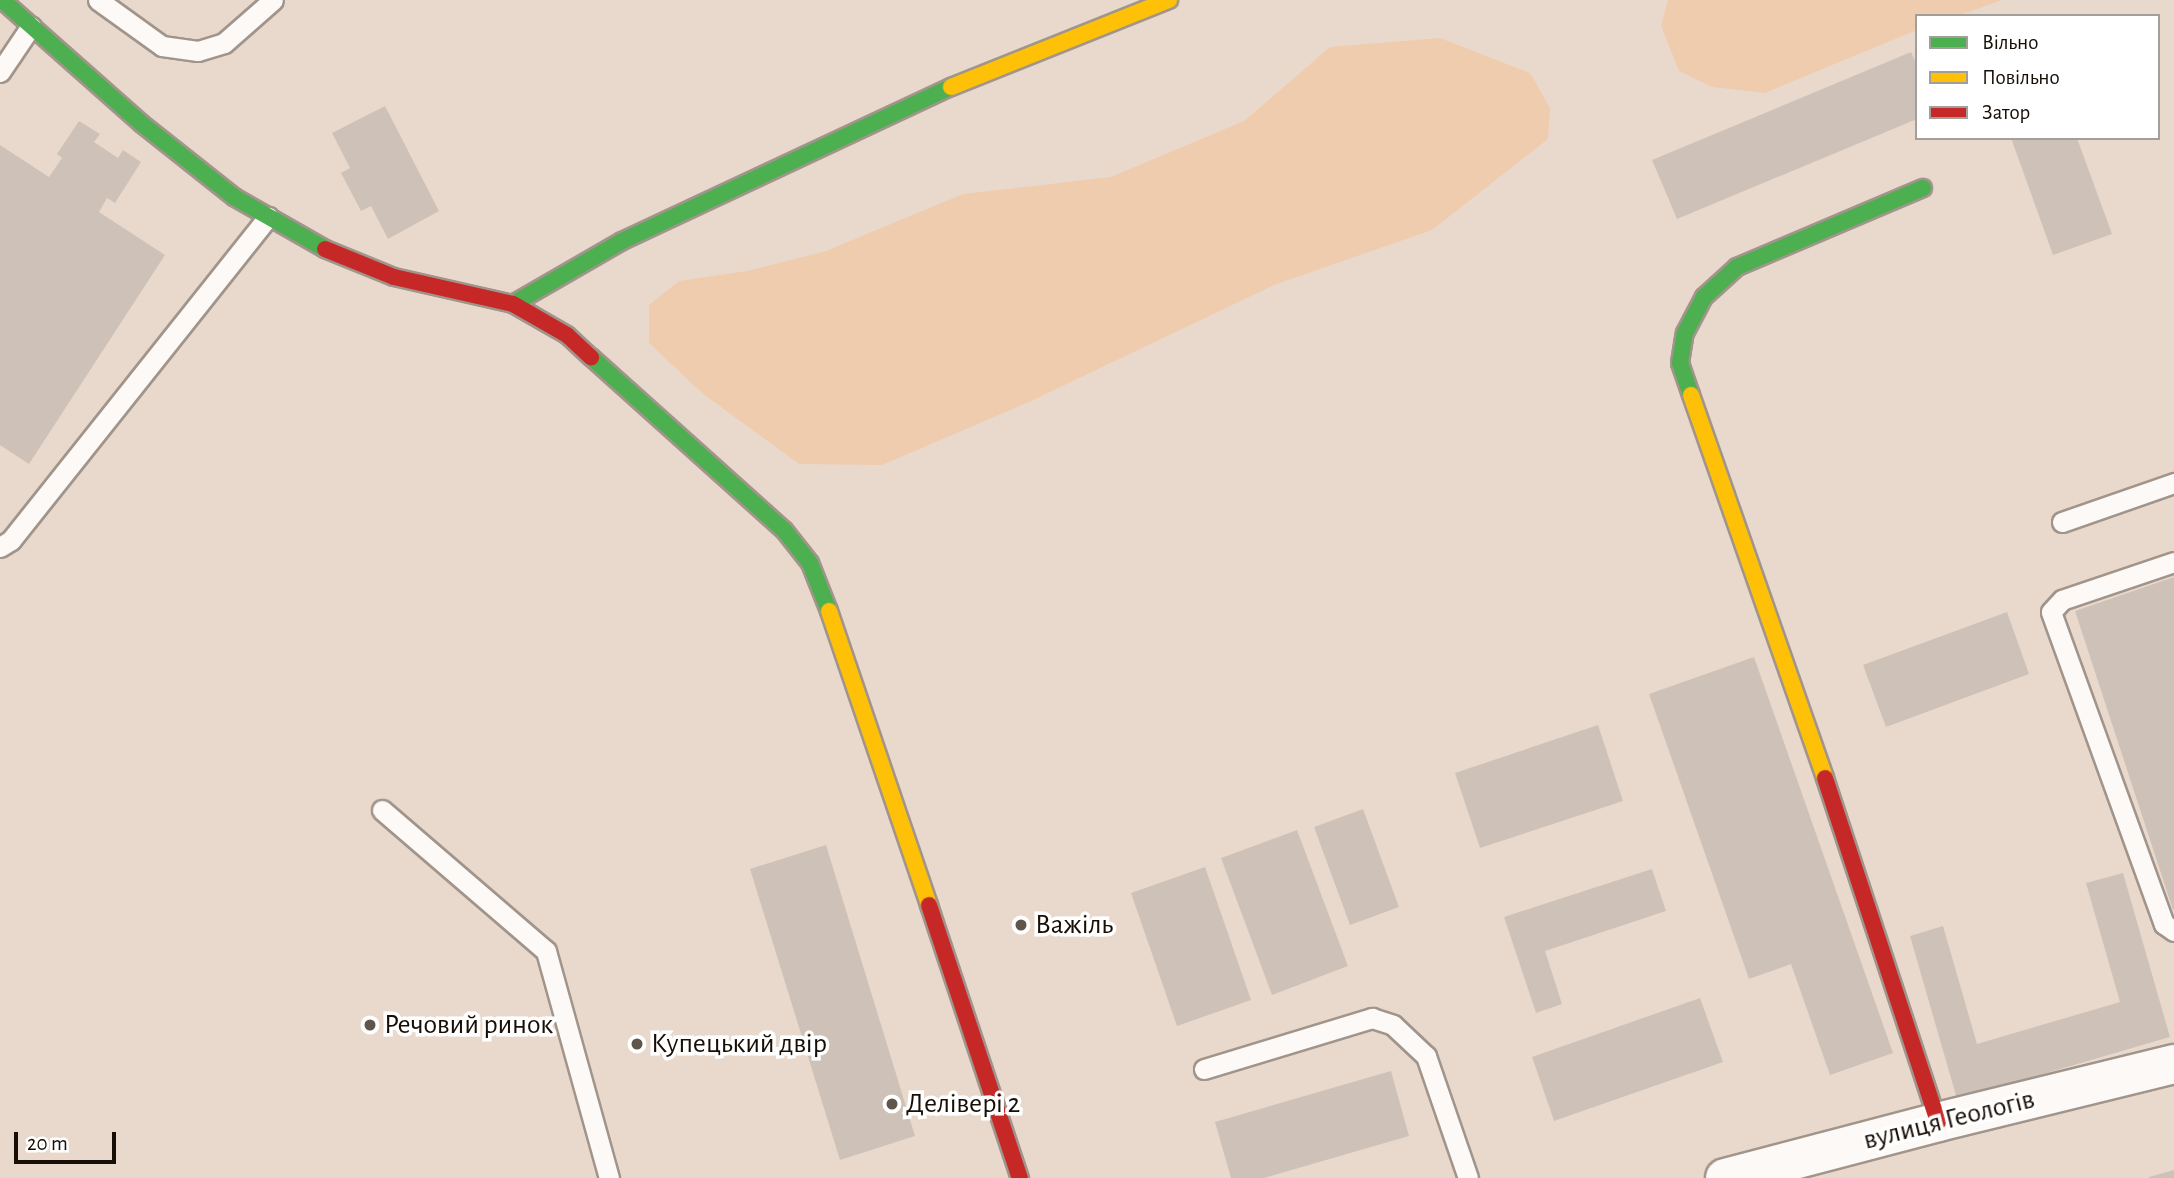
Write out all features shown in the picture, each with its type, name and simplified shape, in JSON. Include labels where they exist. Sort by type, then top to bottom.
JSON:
[{"type":"street","points":[[2,0],[142,124],[234,197],[316,245],[394,277],[513,304],[577,344],[784,530],[810,563],[843,646],[1020,1178]]},
{"type":"street","points":[[513,304],[622,241],[921,99],[1169,0]]},
{"type":"street","points":[[1923,188],[1737,267],[1704,297],[1685,332],[1680,363],[1791,676],[1938,1122]]},
{"type":"street","name":"вулиця Геологів","points":[[1726,1178],[2174,1064]]},
{"type":"lane","points":[[98,0],[162,46],[198,51],[224,43],[273,0]]},
{"type":"lane","points":[[0,72],[31,26]]},
{"type":"lane","points":[[0,547],[11,540],[268,217]]},
{"type":"lane","points":[[2062,522],[2174,483]]},
{"type":"lane","points":[[2174,562],[2062,600],[2051,612],[2164,924],[2174,931]]},
{"type":"lane","points":[[382,810],[546,951],[609,1178]]},
{"type":"lane","points":[[1204,1069],[1372,1018],[1393,1025],[1426,1056],[1468,1178]]},
{"type":"shaded area","points":[[1668,0],[2002,0],[1964,14],[1915,14],[1915,31],[1765,93],[1712,87],[1679,71],[1661,26]]},
{"type":"shaded area","points":[[1440,38],[1530,73],[1550,108],[1548,139],[1432,230],[1274,285],[1029,402],[882,465],[799,464],[702,393],[649,343],[649,305],[679,281],[747,271],[826,251],[963,194],[1111,177],[1244,121],[1330,47]]},
{"type":"building","points":[[1911,52],[1915,61],[1915,120],[1677,219],[1652,160]]},
{"type":"building","points":[[385,106],[439,211],[388,239],[371,206],[361,211],[341,173],[350,168],[332,133]]},
{"type":"building","points":[[79,121],[100,134],[94,142],[118,158],[123,150],[141,162],[115,203],[107,198],[99,212],[165,255],[29,464],[0,445],[0,145],[49,177],[62,158],[57,154]]},
{"type":"building","points":[[2012,140],[2078,140],[2112,234],[2053,255]]},
{"type":"building","points":[[2174,577],[2174,909],[2173,910],[2075,611]]},
{"type":"building","points":[[2007,612],[2029,674],[1886,727],[1863,665]]},
{"type":"building","points":[[1754,657],[1893,1053],[1830,1075],[1791,964],[1749,979],[1649,694]]},
{"type":"building","points":[[1598,725],[1623,801],[1480,848],[1455,773]]},
{"type":"building","points":[[1363,809],[1399,907],[1350,925],[1314,827]]},
{"type":"building","points":[[1297,830],[1348,966],[1272,995],[1221,858]]},
{"type":"building","points":[[826,845],[915,1136],[840,1160],[750,869]]},
{"type":"building","points":[[1205,867],[1251,1000],[1177,1026],[1131,893]]},
{"type":"building","points":[[1652,869],[1666,911],[1545,951],[1562,1004],[1536,1013],[1504,917]]},
{"type":"building","points":[[2123,873],[2170,1037],[1957,1099],[1910,936],[1943,926],[1977,1044],[2120,1002],[2086,883]]},
{"type":"building","points":[[1700,998],[1723,1062],[1554,1121],[1532,1057]]},
{"type":"building","points":[[1391,1071],[1409,1136],[1264,1178],[1231,1178],[1215,1122]]},
{"type":"building","points":[[2174,1170],[2174,1178],[2149,1178],[2149,1177]]},
{"type":"traffic: fast","points":[[2,0],[142,124],[234,197],[325,249]]},
{"type":"traffic: fast","points":[[513,304],[622,241],[951,87]]},
{"type":"traffic: fast","points":[[1691,395],[1680,363],[1685,333],[1704,297],[1737,267],[1923,188]]},
{"type":"traffic: fast","points":[[591,357],[784,530],[810,563],[829,611]]},
{"type":"traffic: slow","points":[[951,87],[1169,0]]},
{"type":"traffic: slow","points":[[1691,395],[1825,778]]},
{"type":"traffic: slow","points":[[829,611],[929,905]]},
{"type":"traffic: jam","points":[[325,249],[394,277],[513,304],[567,335],[591,357]]},
{"type":"traffic: jam","points":[[1825,778],[1938,1122]]},
{"type":"traffic: jam","points":[[929,905],[1020,1178]]},
{"type":"place","name":"Важіль","points":[[1021,925]]},
{"type":"place","name":"Речовий ринок","points":[[370,1025]]},
{"type":"place","name":"Купецький двір","points":[[637,1044]]},
{"type":"place","name":"Делівері 2","points":[[892,1104]]}]
